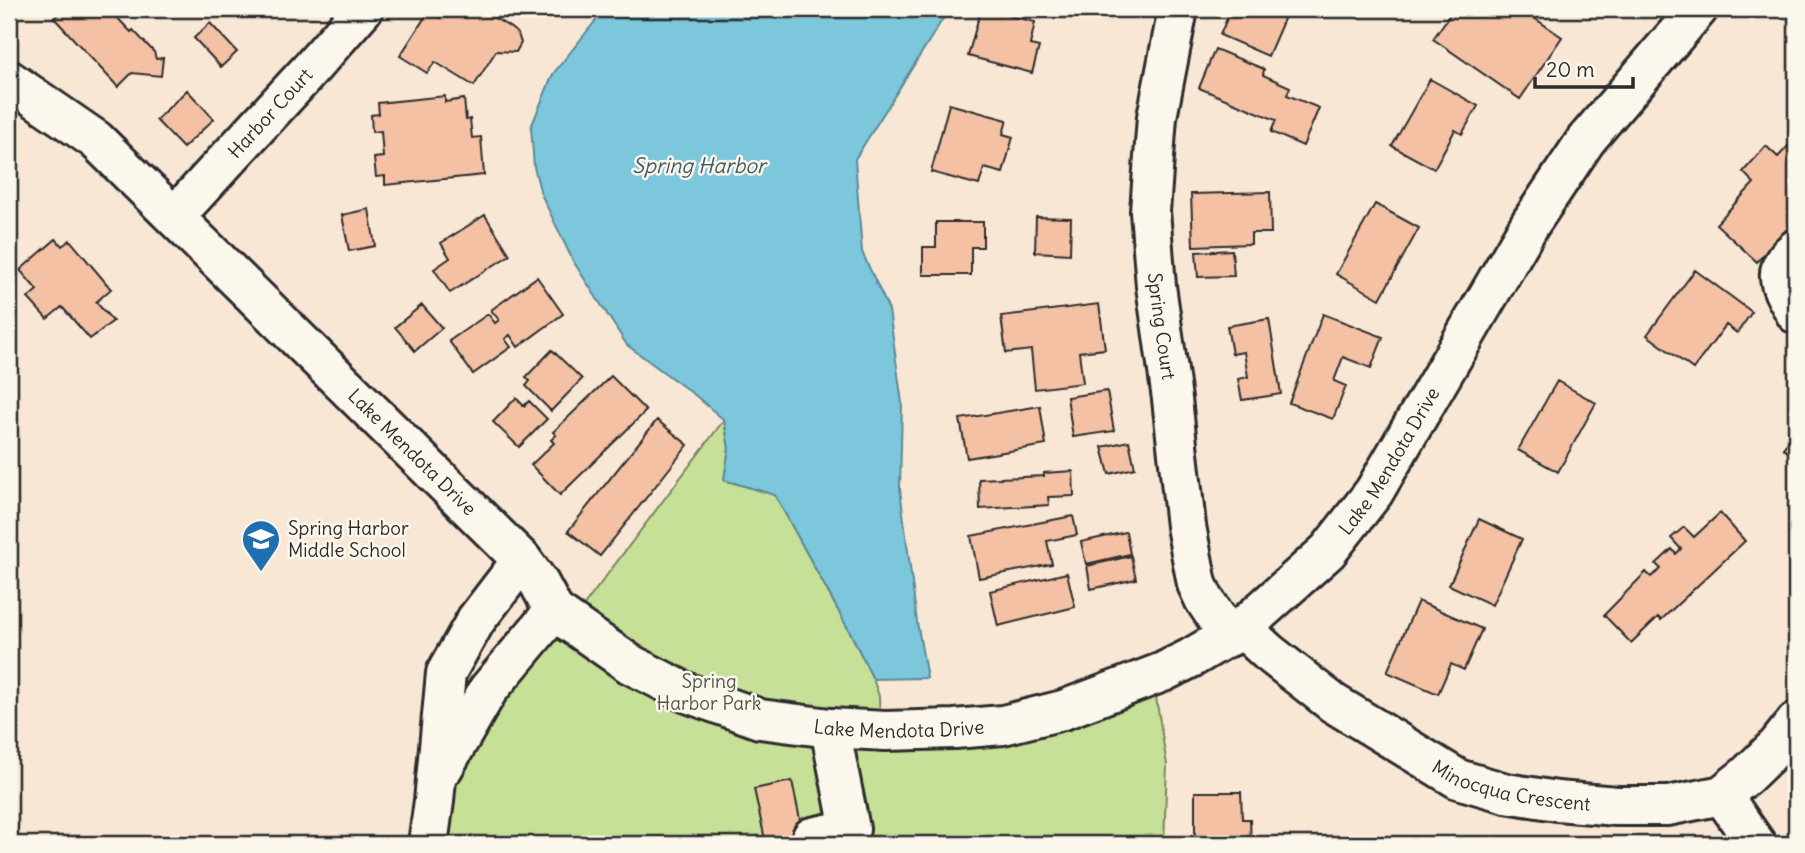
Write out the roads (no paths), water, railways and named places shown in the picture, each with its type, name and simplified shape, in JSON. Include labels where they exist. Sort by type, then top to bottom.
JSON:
[{"type":"street","name":"Harbor Court","points":[[174,216],[363,9]]},
{"type":"street","name":"Spring Court","points":[[1178,9],[1157,117],[1150,211],[1156,286],[1186,526],[1197,584],[1204,599],[1235,632]]},
{"type":"street","name":"Lake Mendota Drive","points":[[9,80],[96,141],[174,216],[522,560],[554,611],[630,664],[685,692],[760,719],[830,728],[940,730],[1003,725],[1063,710],[1139,683],[1191,658],[1235,632],[1328,551],[1374,492],[1523,236],[1586,140],[1698,9]]},
{"type":"street","points":[[1796,249],[1785,258],[1779,272],[1783,290],[1796,314]]},
{"type":"street","points":[[428,844],[446,673],[476,620],[522,560]]},
{"type":"street","points":[[434,801],[444,762],[488,690],[554,611]]},
{"type":"street","name":"Minocqua Crescent","points":[[1235,632],[1268,652],[1333,704],[1458,779],[1506,793],[1617,806],[1668,806],[1722,795],[1769,754],[1796,722]]},
{"type":"street","points":[[812,837],[850,829],[830,728]]},
{"type":"street","points":[[1722,795],[1756,844]]},
{"type":"water","name":"Spring Harbor","points":[[605,9],[949,9],[855,159],[862,252],[889,310],[902,403],[900,489],[927,678],[873,679],[775,495],[724,480],[729,448],[724,420],[627,345],[573,261],[541,194],[534,167],[531,127],[553,74]]},
{"type":"place","name":"Spring Harbor Middle School","points":[[261,573]]},
{"type":"park label","name":"Spring Harbor Park","points":[[709,692]]}]
